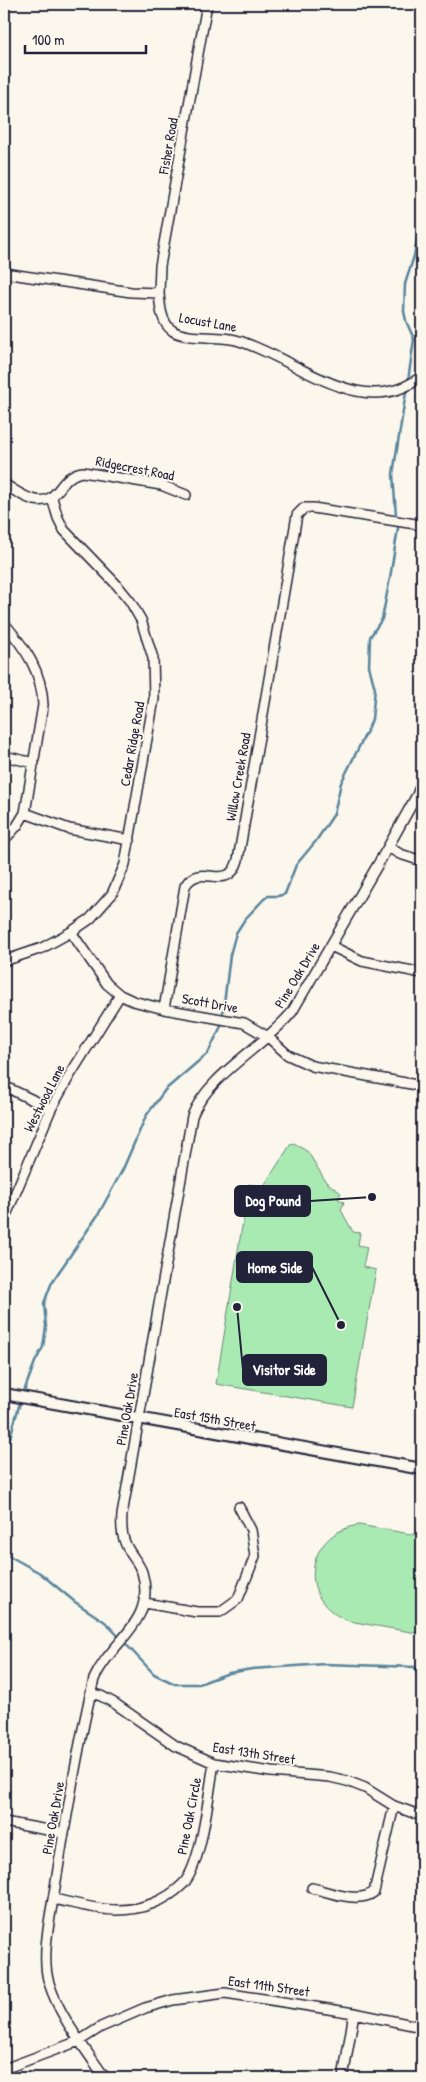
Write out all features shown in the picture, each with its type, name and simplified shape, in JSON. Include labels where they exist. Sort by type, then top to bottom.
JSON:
[{"type":"main road","name":"East 15th Street","points":[[4,1394],[422,1469]]},
{"type":"street","name":"Fisher Road","points":[[159,293],[160,266],[207,4]]},
{"type":"street","points":[[4,273],[131,292],[159,293]]},
{"type":"street","name":"Locust Lane","points":[[159,293],[162,316],[172,330],[188,335],[218,337],[244,342],[350,390],[374,395],[392,392],[422,376]]},
{"type":"street","name":"Ridgecrest Road","points":[[52,498],[69,477],[74,473],[84,472],[162,485],[186,495]]},
{"type":"street","points":[[4,484],[35,500],[44,501],[52,498]]},
{"type":"street","name":"Cedar Ridge Road","points":[[4,961],[42,948],[71,932],[90,919],[112,894],[123,870],[130,840],[154,700],[153,658],[141,620],[130,601],[64,530],[52,498]]},
{"type":"street","name":"Willow Creek Road","points":[[164,1009],[185,886],[192,878],[199,875],[228,876],[238,860],[295,520],[301,510],[313,508],[422,525]]},
{"type":"street","points":[[4,623],[30,656],[42,688],[42,718],[25,813],[17,826],[4,840]]},
{"type":"street","points":[[4,756],[34,762]]},
{"type":"street","name":"Pine Oak Drive","points":[[105,2078],[79,2041],[56,2001],[48,1982],[46,1949],[64,1832],[90,1693],[99,1668],[106,1657],[130,1631],[145,1603],[146,1593],[140,1567],[129,1551],[121,1530],[122,1515],[192,1116],[199,1102],[214,1084],[268,1037],[292,1012],[388,847],[417,795],[422,782]]},
{"type":"street","points":[[25,813],[69,829],[130,840]]},
{"type":"street","points":[[388,847],[408,857],[422,861]]},
{"type":"street","name":"Scott Drive","points":[[71,932],[103,980],[120,995],[140,1004],[244,1023],[268,1037],[288,1055],[312,1066],[422,1086]]},
{"type":"street","points":[[331,946],[362,961],[422,974]]},
{"type":"street","name":"Westwood Lane","points":[[5,1215],[51,1109],[120,995]]},
{"type":"street","points":[[4,1086],[51,1109]]},
{"type":"street","points":[[145,1603],[197,1612],[220,1612],[238,1598],[255,1556],[251,1530],[239,1507]]},
{"type":"street","name":"East 13th Street","points":[[90,1693],[114,1703],[176,1746],[214,1763],[271,1772],[339,1778],[365,1788],[394,1806],[422,1816]]},
{"type":"street","name":"Pine Oak Circle","points":[[53,1899],[116,1910],[140,1909],[157,1902],[184,1883],[198,1850],[214,1763]]},
{"type":"street","points":[[312,1888],[358,1898],[368,1896],[374,1892],[394,1806]]},
{"type":"street","points":[[4,1822],[64,1832]]},
{"type":"street","name":"East 11th Street","points":[[4,2069],[79,2041],[145,2008],[173,2000],[225,1993],[354,2013],[422,2027]]},
{"type":"street","points":[[343,2078],[354,2013]]},
{"type":"green space","points":[[294,1143],[308,1152],[326,1182],[341,1193],[338,1199],[344,1202],[341,1210],[353,1232],[360,1233],[358,1245],[367,1247],[363,1267],[376,1270],[352,1407],[216,1384],[249,1184],[263,1187],[291,1144]]},
{"type":"green space","points":[[359,1525],[422,1536],[422,1634],[349,1621],[332,1612],[320,1599],[314,1584],[314,1569],[318,1554],[327,1541],[341,1531]]},
{"type":"waterway","points":[[408,381],[414,339],[404,311],[405,284],[414,256],[419,229],[422,185]]},
{"type":"waterway","points":[[396,515],[393,474],[407,386]]},
{"type":"waterway","points":[[223,1012],[230,955],[236,933],[245,919],[264,899],[268,896],[285,894],[296,865],[316,841],[334,814],[341,783],[372,719],[375,689],[369,666],[370,637],[382,619],[398,528]]},
{"type":"waterway","points":[[23,1394],[43,1347],[46,1327],[44,1303],[52,1282],[98,1215],[123,1169],[146,1116],[165,1090],[208,1053],[222,1024]]},
{"type":"waterway","points":[[4,1446],[9,1441],[21,1399]]},
{"type":"waterway","points":[[4,1553],[40,1573],[75,1602],[105,1622],[154,1674],[175,1684],[199,1684],[229,1673],[252,1669],[325,1664],[415,1667],[422,1691]]},
{"type":"place","name":"Dog Pound","points":[[372,1197]]},
{"type":"place","name":"Visitor Side","points":[[237,1307]]},
{"type":"place","name":"Home Side","points":[[341,1325]]}]
